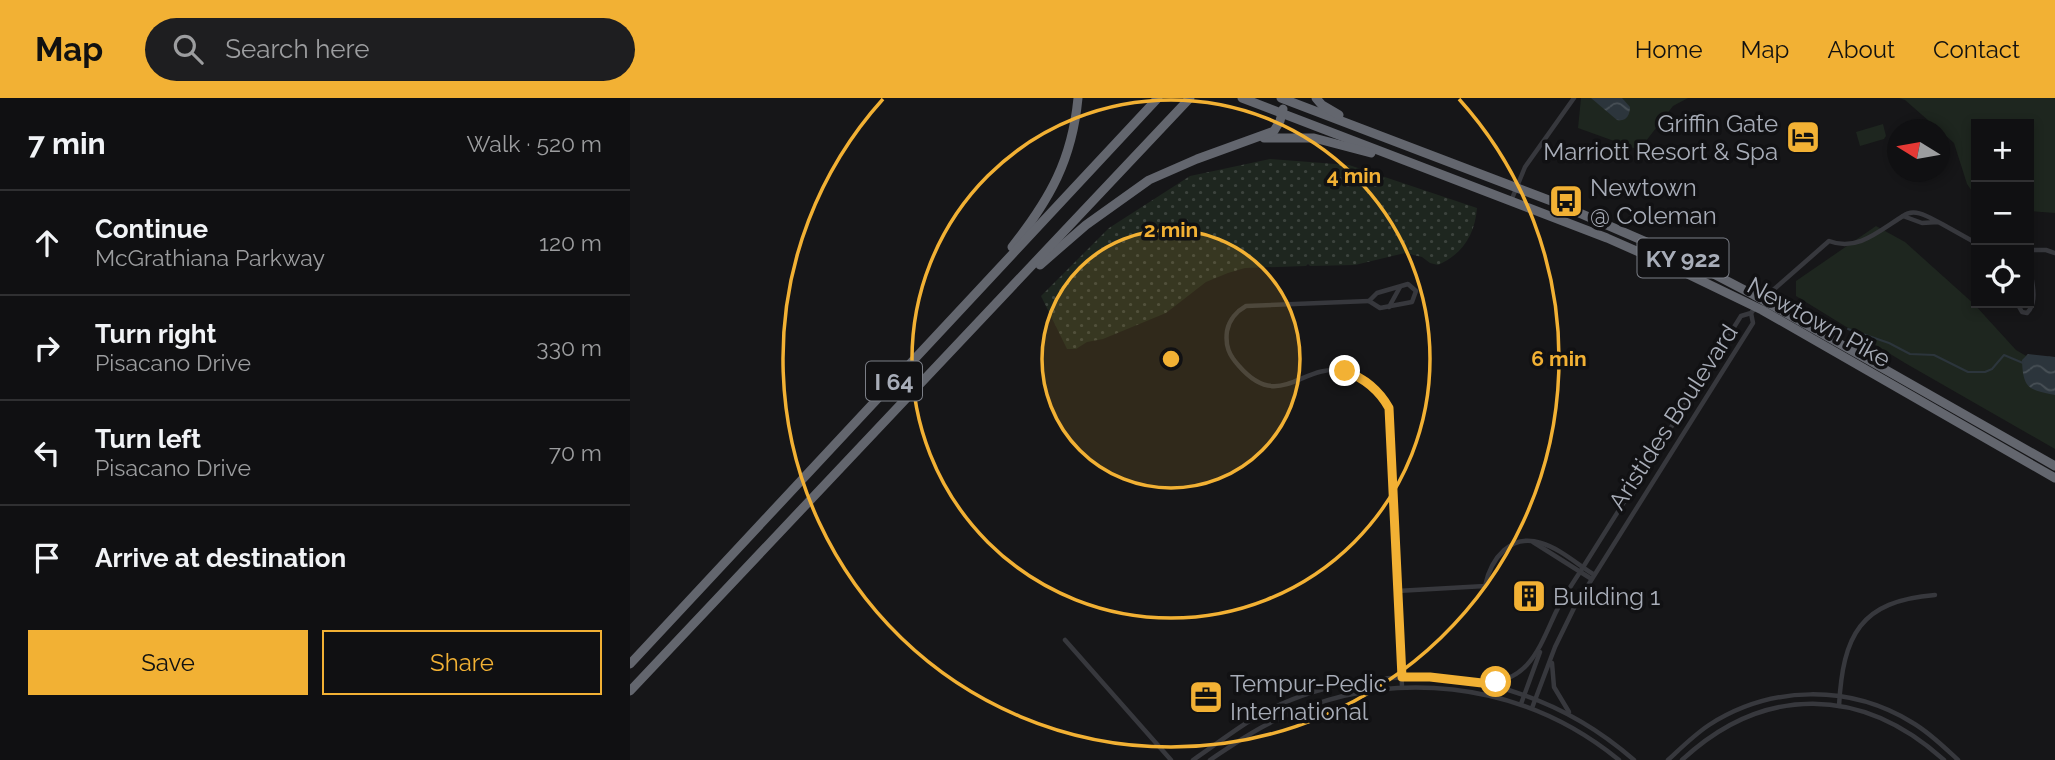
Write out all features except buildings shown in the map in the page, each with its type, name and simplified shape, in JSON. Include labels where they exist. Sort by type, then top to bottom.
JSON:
[{"type":"highway","points":[[965,304],[1050,195],[1069,149],[1078,98]]},
{"type":"highway","name":"I 64","points":[[630,664],[1158,98]]},
{"type":"highway","name":"Newtown Pike","points":[[1242,98],[1629,248],[1756,307],[2055,466]]},
{"type":"highway","points":[[1317,98],[1322,106],[1408,146]]},
{"type":"highway","name":"I 64","points":[[630,691],[1190,99]]},
{"type":"highway","points":[[995,306],[1086,225],[1149,180],[1274,131],[1278,127],[1284,99]]},
{"type":"highway","name":"Newtown Pike","points":[[1284,99],[1600,221],[1683,258],[1756,307],[2055,478]]},
{"type":"highway","points":[[1256,139],[1291,137],[1325,140],[1443,177]]},
{"type":"street","points":[[1511,201],[1525,167],[1574,98]]},
{"type":"street","points":[[1756,307],[1829,241],[1850,246],[1864,241],[1912,212],[1971,240]]},
{"type":"street","points":[[2034,250],[2055,253]]},
{"type":"street","points":[[1369,301],[1377,293],[1400,286],[1412,285],[1416,291],[1412,302],[1380,308],[1369,301],[1246,306],[1238,312],[1228,327],[1226,345],[1246,374],[1270,386],[1292,384],[1320,371],[1343,371],[1366,381],[1389,408],[1402,687]]},
{"type":"street","points":[[1388,307],[1400,286]]},
{"type":"street","name":"Aristides Boulevard","points":[[1482,683],[1506,680],[1524,669],[1535,656],[1581,569],[1741,316],[1756,307]]},
{"type":"street","name":"Aristides Boulevard","points":[[1532,708],[1555,647],[1591,576],[1753,323],[1756,307]]},
{"type":"street","points":[[1397,591],[1485,586],[1494,564],[1506,548],[1516,542],[1543,543],[1591,576]]},
{"type":"street","points":[[1839,706],[1845,656],[1854,634],[1866,619],[1893,601],[1935,595]]},
{"type":"street","name":"Aristides Boulevard","points":[[1521,704],[1549,629]]},
{"type":"street","points":[[1065,640],[1171,760]]},
{"type":"street","name":"Aristides Boulevard","points":[[1555,647],[1552,681],[1562,703],[1575,718]]},
{"type":"street","points":[[1193,760],[1256,718],[1308,695],[1352,683],[1402,677],[1450,678],[1482,683],[1524,695],[1575,718],[1634,760]]},
{"type":"street","points":[[1210,760],[1273,721],[1312,705],[1363,691],[1402,687],[1461,689],[1521,704],[1575,729],[1619,760]]},
{"type":"street","points":[[1308,695],[1312,705]]},
{"type":"street","points":[[1668,760],[1707,726],[1749,705],[1794,695],[1839,696],[1860,700],[1901,716],[1926,731],[1958,760]]},
{"type":"street","points":[[1682,760],[1712,735],[1749,715],[1796,704],[1839,706],[1890,721],[1912,734],[1944,760]]},
{"type":"shaded area","points":[[1581,98],[1688,98],[1673,106],[1639,150],[1578,128]]},
{"type":"shaded area","points":[[1899,98],[2055,98],[2055,213],[2034,211],[2034,119],[1971,119],[1971,190],[1954,143],[1950,139],[1950,119],[1927,119]]},
{"type":"shaded area","points":[[1883,124],[1886,136],[1884,139],[1860,146],[1856,132]]},
{"type":"shaded area","points":[[1270,159],[1349,165],[1477,208],[1474,226],[1461,249],[1438,265],[1405,253],[1355,265],[1308,264],[1245,268],[1206,282],[1166,313],[1103,339],[1087,342],[1076,349],[1067,349],[1041,296],[1109,228],[1190,176]]},
{"type":"shaded area","points":[[1876,226],[1905,242],[1971,301],[1971,308],[1978,308],[2016,350],[2055,373],[2055,449],[1905,363],[1796,296],[1796,281]]},
{"type":"water","points":[[1591,98],[1622,98],[1630,107],[1628,115],[1623,120],[1617,120]]},
{"type":"water","points":[[2028,354],[2055,357],[2055,395],[2039,392],[2026,382],[2022,360]]},
{"type":"waterway","points":[[1848,329],[1889,343],[1910,354],[1934,355],[1968,372],[1985,372],[1992,369],[2004,355],[2023,363]]},
{"type":"place","name":"Griffin Gate Marriott Resort & Spa","points":[[1803,137]]},
{"type":"place","name":"Newtown @ Coleman","points":[[1566,201]]},
{"type":"place","name":"Building 1","points":[[1529,596]]},
{"type":"place","name":"Tempur-Pedic International","points":[[1206,697]]},
{"type":"route","points":[[1345,371],[1366,381],[1389,408],[1402,677],[1496,682]]}]
